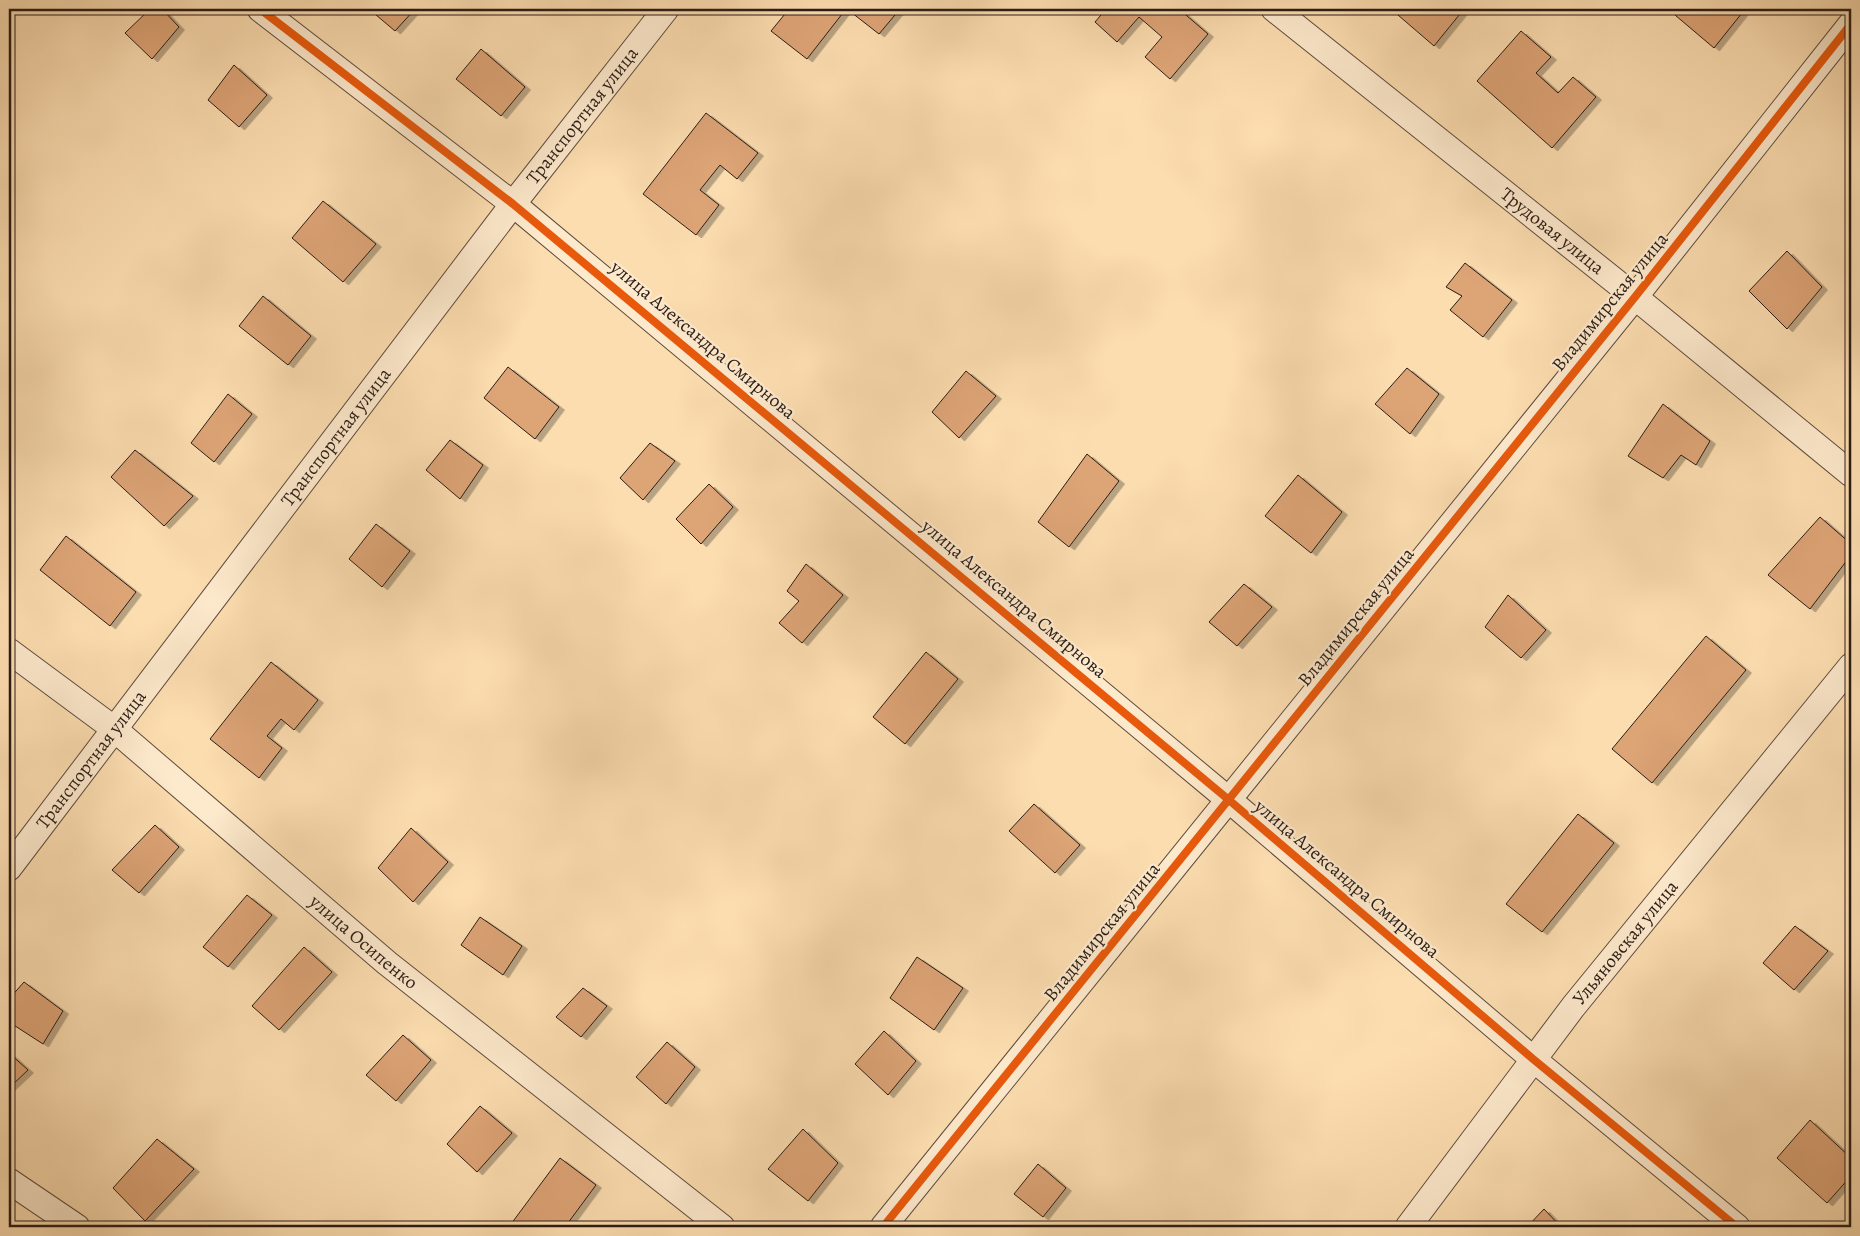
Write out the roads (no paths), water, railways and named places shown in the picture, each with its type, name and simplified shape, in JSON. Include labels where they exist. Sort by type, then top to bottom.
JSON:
[{"type":"street","name":"улица Александра Смирнова","points":[[260,9],[513,204],[1230,800],[1533,1059],[1737,1227]]},
{"type":"street","name":"Транспортная улица","points":[[9,868],[513,204],[666,9]]},
{"type":"street","name":"Трудовая улица","points":[[1284,12],[1851,474]]},
{"type":"street","name":"Владимирская улица","points":[[883,1227],[1635,297],[1851,24]]},
{"type":"street","name":"улица Осипенко","points":[[9,650],[114,728],[387,963],[722,1227]]},
{"type":"street","name":"Ульяновская улица","points":[[1408,1227],[1579,999],[1851,666]]},
{"type":"street","points":[[9,1181],[77,1227]]}]
